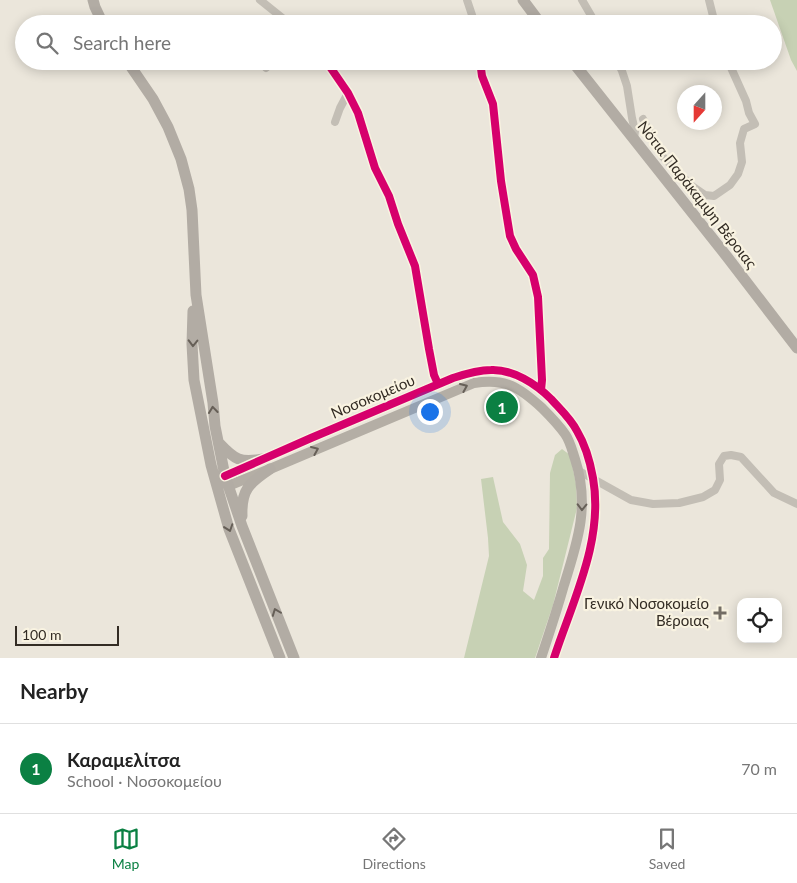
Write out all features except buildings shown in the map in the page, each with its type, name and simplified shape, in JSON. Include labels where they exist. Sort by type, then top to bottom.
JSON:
[{"type":"main road","points":[[93,0],[99,15]]},
{"type":"main road","points":[[523,0],[534,15]]},
{"type":"main road","points":[[134,70],[168,127],[181,159],[192,210],[196,295],[229,529],[280,658]]},
{"type":"main road","name":"Νότια Παράκαμψη Βέροιας","points":[[579,70],[797,348]]},
{"type":"main road","points":[[196,295],[193,303],[192,344],[194,380],[223,481],[294,658]]},
{"type":"main road","points":[[218,443],[232,456],[240,460],[263,459]]},
{"type":"main road","points":[[242,526],[242,500],[245,492],[255,479],[270,469]]},
{"type":"street","points":[[260,0],[279,15]]},
{"type":"street","points":[[467,0],[472,15]]},
{"type":"street","points":[[582,0],[591,15]]},
{"type":"street","points":[[708,0],[712,15]]},
{"type":"street","points":[[332,70],[348,93],[358,113],[375,168],[389,196],[415,266],[432,366],[438,384]]},
{"type":"street","points":[[481,70],[493,104],[501,181],[510,236],[533,276],[538,296],[541,390]]},
{"type":"street","points":[[622,70],[631,104],[635,131],[634,139]]},
{"type":"street","points":[[643,119],[663,157],[692,186],[705,195],[714,196],[730,185],[738,174],[742,162],[740,143],[744,129],[754,124],[746,100],[732,70]]},
{"type":"street","points":[[335,122],[348,93]]},
{"type":"street","name":"Νοσοκομείου","points":[[223,481],[263,459],[454,378],[473,372],[491,370],[506,372],[530,383],[541,390],[565,414],[577,431],[586,448],[590,462],[595,495],[596,510],[589,554],[554,658]]},
{"type":"street","name":"Νοσοκομείου","points":[[223,481],[270,469],[474,383],[489,381],[516,387],[528,395],[554,420],[566,436],[579,471],[582,500],[582,517],[577,545],[541,658]]},
{"type":"street","points":[[579,471],[632,500],[653,504],[679,503],[703,497],[715,490],[720,480],[719,464],[724,456],[731,455],[741,457],[774,493],[797,504]]},
{"type":"green space","points":[[770,0],[797,0],[797,71],[782,34],[782,15],[775,15]]},
{"type":"green space","points":[[562,449],[570,455],[576,484],[577,508],[553,605],[535,658],[464,658],[489,556],[481,479],[493,477],[503,522],[520,544],[527,565],[523,591],[534,600],[543,576],[543,558],[549,549],[550,473],[555,455]]},
{"type":"cycle path","points":[[332,70],[348,93],[358,113],[375,168],[389,196],[415,266],[434,375],[438,384]]},
{"type":"cycle path","points":[[481,70],[493,104],[501,181],[510,236],[533,275],[538,297],[541,390]]},
{"type":"cycle path","points":[[225,476],[453,378],[476,371],[491,370],[508,372],[524,378],[545,393],[572,422],[585,448],[593,478],[595,501],[591,547],[578,592],[554,658]]},
{"type":"place","name":"Καραμελίτσα","points":[[502,407]]},
{"type":"place","name":"Γενικό Νοσοκομείο Βέροιας","points":[[720,613]]}]
